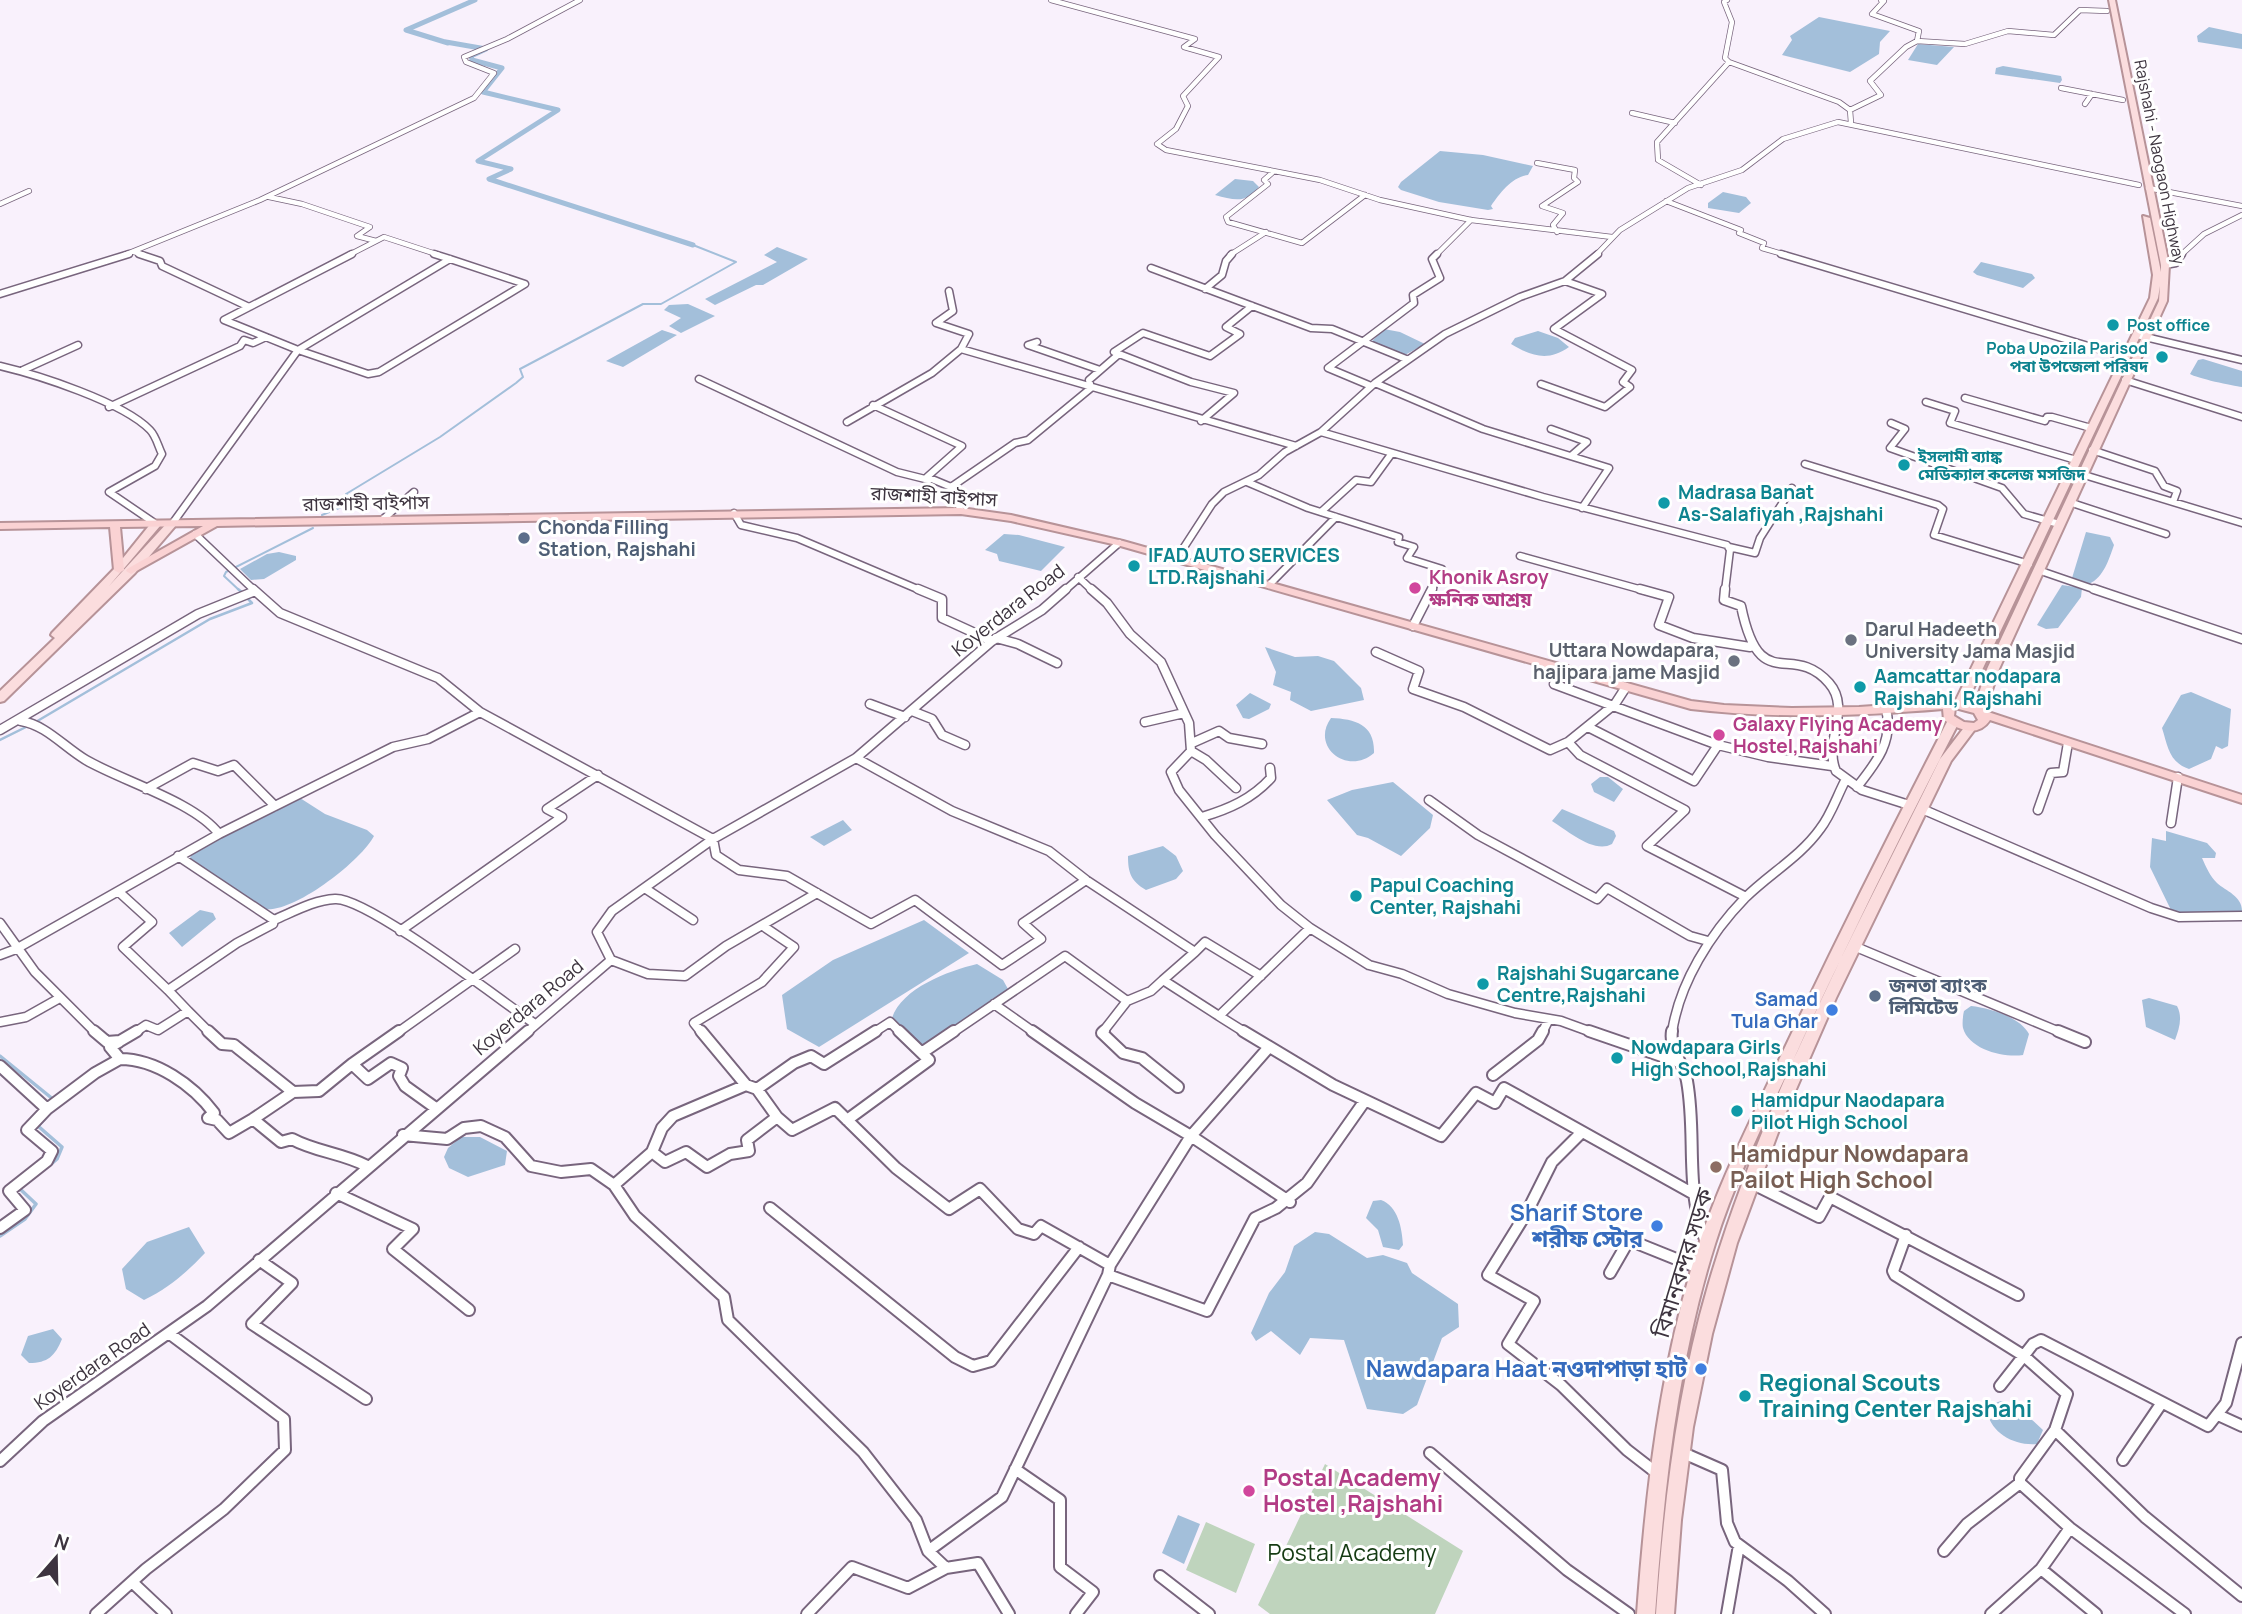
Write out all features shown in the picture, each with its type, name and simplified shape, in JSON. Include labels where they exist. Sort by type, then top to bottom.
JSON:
[{"type":"highway","name":"রাজশাহী বাইপাস","points":[[0,527],[961,511],[1011,517],[1177,558],[1691,705],[1741,712],[1884,708],[1952,712]]},
{"type":"highway","points":[[115,525],[125,570],[216,523]]},
{"type":"highway","points":[[1952,712],[1981,713],[2040,735],[2242,799]]},
{"type":"highway","points":[[1952,712],[1974,727],[2040,735]]},
{"type":"highway","points":[[1974,727],[1984,721],[1981,713]]},
{"type":"main road","name":"Rajshahi - Naogaon Highway","points":[[2105,0],[2123,100],[2140,166]]},
{"type":"main road","name":"Rajshahi - Naogaon Highway","points":[[1981,713],[1993,669],[2048,521],[2125,357],[2163,300],[2165,265],[2140,166],[2112,0]]},
{"type":"main road","name":"Rajshahi - Naogaon Highway","points":[[1952,712],[2059,524],[2125,380],[2154,298],[2157,275],[2149,210]]},
{"type":"main road","points":[[0,698],[125,570],[156,524]]},
{"type":"main road","points":[[0,688],[172,524]]},
{"type":"main road","name":"বিমানবন্দর সড়ক","points":[[1665,1614],[1681,1452],[1720,1276],[1751,1183],[1856,947],[1952,712]]},
{"type":"main road","name":"বিমানবন্দর সড়ক","points":[[1646,1614],[1658,1474],[1681,1347],[1707,1244],[1745,1148],[1915,807],[1946,759],[1974,727]]},
{"type":"street","points":[[0,294],[134,252],[269,197],[474,98],[494,73],[466,62],[464,57],[507,39],[580,0]]},
{"type":"street","points":[[1051,0],[1195,39],[1184,47],[1219,57],[1188,87],[1183,96],[1188,106],[1176,129],[1157,144],[1187,156],[1333,183],[1365,195],[1471,220],[1612,237]]},
{"type":"street","points":[[1713,0],[1725,1],[1729,9],[1733,31],[1725,58],[1729,62],[1806,87],[1850,110]]},
{"type":"street","points":[[1881,0],[1884,1],[1872,14],[1919,31],[1917,41]]},
{"type":"street","points":[[1850,110],[1881,95],[1870,81],[1906,47],[1917,41],[1965,44],[2001,32],[2054,34],[2080,10],[2107,11]]},
{"type":"street","points":[[1701,185],[1658,160],[1657,142],[1729,62]]},
{"type":"street","points":[[2061,88],[2123,100]]},
{"type":"street","points":[[2085,104],[2092,94]]},
{"type":"street","points":[[1850,110],[1851,123]]},
{"type":"street","points":[[1632,113],[1675,123]]},
{"type":"street","points":[[1177,558],[1212,504],[1224,492],[1247,482],[1296,446],[1321,432],[1373,384],[1406,359],[1445,334],[1520,297],[1565,281],[1594,258],[1612,237],[1666,201],[1742,170],[1783,139],[1838,122],[1851,123],[2008,159],[2242,206]]},
{"type":"street","points":[[1537,163],[1576,170],[1574,178],[1578,183],[1542,206],[1563,213],[1553,225],[1557,232]]},
{"type":"street","points":[[1272,173],[1264,180],[1268,184],[1226,217],[1228,222],[1302,243],[1365,195]]},
{"type":"street","points":[[0,204],[29,191]]},
{"type":"street","points":[[269,197],[302,204],[370,228],[357,236],[376,241]]},
{"type":"street","points":[[1666,201],[1741,230],[1739,233],[1764,243],[1762,248],[2125,357]]},
{"type":"street","points":[[2165,265],[2176,263],[2186,247],[2200,235],[2242,215]]},
{"type":"street","points":[[1471,220],[1432,259],[1440,278],[1413,295],[1414,303],[1328,368],[1462,421],[1609,468],[1582,508]]},
{"type":"street","points":[[1205,289],[1222,275],[1222,265],[1232,253],[1266,232]]},
{"type":"street","points":[[384,237],[450,259],[525,284],[379,372],[368,374],[298,350],[224,320],[384,237]]},
{"type":"street","points":[[134,252],[160,261],[162,266],[203,285],[206,289],[249,307]]},
{"type":"street","points":[[172,524],[298,350],[450,259]]},
{"type":"street","points":[[1151,268],[1311,328],[1332,329],[1406,359]]},
{"type":"street","points":[[1541,384],[1605,407],[1630,387],[1623,382],[1632,370],[1554,329],[1602,294],[1565,281]]},
{"type":"street","points":[[847,422],[932,373],[961,349],[969,334],[936,323],[953,311],[949,291]]},
{"type":"street","points":[[1201,421],[1234,393],[1191,382],[1114,352],[1143,332],[1210,356],[1240,334],[1226,327],[1252,306]]},
{"type":"street","points":[[2141,336],[2242,360]]},
{"type":"street","points":[[109,407],[240,346],[244,340],[253,342],[266,337]]},
{"type":"street","points":[[1037,341],[1028,345],[1100,370]]},
{"type":"street","points":[[23,370],[78,345]]},
{"type":"street","points":[[961,349],[1201,421],[1296,446]]},
{"type":"street","points":[[1091,388],[1089,380],[1119,354]]},
{"type":"street","points":[[0,366],[23,370],[109,407],[150,430],[162,454],[155,466],[109,492],[115,499],[151,518],[156,524]]},
{"type":"street","points":[[699,379],[897,472],[950,487],[961,511]]},
{"type":"street","points":[[2125,380],[2242,417]]},
{"type":"street","points":[[950,487],[1015,443],[1028,440],[1091,388]]},
{"type":"street","points":[[1965,398],[2045,421],[2047,417],[2052,417],[2091,428]]},
{"type":"street","points":[[1926,402],[1955,411],[1950,423],[2076,460]]},
{"type":"street","points":[[873,405],[962,446],[927,477],[929,480]]},
{"type":"street","points":[[1891,423],[1905,429],[1890,448],[2002,488],[2024,513],[2059,524]]},
{"type":"street","points":[[1551,429],[1587,442],[1571,456]]},
{"type":"street","points":[[1321,432],[1582,508],[1755,553],[1760,538],[1792,488]]},
{"type":"street","points":[[2092,450],[2155,471],[2164,486],[2177,491],[2173,502]]},
{"type":"street","points":[[1321,512],[1356,480],[1371,482],[1392,453]]},
{"type":"street","points":[[1805,464],[1938,505],[1943,509],[1934,535],[2242,639]]},
{"type":"street","points":[[2081,474],[2242,523]]},
{"type":"street","points":[[1247,482],[1321,512],[1399,537],[1398,542],[1414,547],[1407,558],[1442,569],[1413,626]]},
{"type":"street","points":[[382,520],[414,492]]},
{"type":"street","points":[[2069,502],[2166,534]]},
{"type":"street","points":[[734,513],[741,525],[797,538],[942,599],[942,618],[994,639],[1018,644],[1057,663]]},
{"type":"street","points":[[1269,585],[1336,517]]},
{"type":"street","points":[[195,534],[280,613],[438,678],[480,712],[713,839],[716,855],[739,870],[787,876],[871,924],[915,900],[1002,965],[1041,939],[1023,923],[1086,880]]},
{"type":"street","name":"Koyerdara Road","points":[[0,1461],[64,1405],[117,1366],[170,1334],[611,960],[597,932],[601,922],[612,911],[713,839],[856,758],[994,639],[1042,610],[1119,543]]},
{"type":"street","points":[[1729,547],[1730,570],[1724,600],[1741,606],[1750,647],[1757,657],[1815,673],[1830,683],[1841,710],[1828,751],[1832,766],[1845,781],[1915,807],[2151,908],[2179,917],[2242,916]]},
{"type":"street","points":[[1520,556],[1669,597],[1659,625],[1693,638],[1750,647]]},
{"type":"street","points":[[1078,577],[1107,603],[1130,634],[1157,657],[1189,723],[1192,747],[1236,788]]},
{"type":"street","points":[[0,730],[21,721],[198,614],[255,592]]},
{"type":"street","points":[[1376,652],[1419,671],[1413,689],[1464,706],[1550,750],[1568,742],[1588,727],[1615,704],[1626,687]]},
{"type":"street","points":[[1567,670],[1554,684],[1615,704],[1718,745],[1768,757],[1832,766]]},
{"type":"street","points":[[870,704],[932,719],[942,735],[965,745]]},
{"type":"street","points":[[1857,787],[1876,762],[1890,735],[1891,722],[1884,708]]},
{"type":"street","points":[[0,955],[16,949],[120,892],[219,834],[393,747],[428,739],[480,712]]},
{"type":"street","points":[[1145,722],[1184,713]]},
{"type":"street","points":[[21,721],[34,723],[86,760],[214,826],[219,834]]},
{"type":"street","points":[[1588,727],[1694,781],[1718,745]]},
{"type":"street","points":[[1262,744],[1229,738],[1219,731],[1192,747],[1174,768],[1171,777],[1202,817],[1281,905],[1310,929],[1369,965],[1402,974],[1448,994],[1515,1013],[1549,1019],[1679,1062]]},
{"type":"street","points":[[1568,742],[1580,755],[1685,810],[1647,846],[1746,897]]},
{"type":"street","points":[[2038,810],[2051,773],[2063,772],[2068,743]]},
{"type":"street","points":[[856,758],[875,772],[952,811],[1049,851],[1086,880],[1195,952]]},
{"type":"street","points":[[146,789],[193,763],[218,771],[234,765],[275,806]]},
{"type":"street","points":[[1202,817],[1229,809],[1260,792],[1271,778],[1270,768]]},
{"type":"street","points":[[400,931],[562,817],[547,809],[598,775]]},
{"type":"street","points":[[2171,823],[2178,777]]},
{"type":"street","points":[[1707,1244],[1695,1214],[1687,1080],[1670,1042],[1674,1017],[1708,940],[1746,897],[1790,861],[1821,828],[1845,781]]},
{"type":"street","points":[[1429,800],[1478,835],[1597,898],[1607,888],[1690,936],[1708,940]]},
{"type":"street","points":[[178,856],[274,920]]},
{"type":"street","points":[[646,888],[693,920]]},
{"type":"street","points":[[120,892],[152,922],[123,947],[222,1044],[234,1045],[293,1092],[306,1095],[323,1092],[352,1064],[515,950]]},
{"type":"street","points":[[611,960],[648,974],[685,976],[726,946],[817,893]]},
{"type":"street","points":[[168,990],[237,943],[273,924],[274,920],[321,901],[338,898],[373,912],[535,1024]]},
{"type":"street","points":[[0,923],[16,949],[58,999],[107,1042],[120,1041]]},
{"type":"street","points":[[763,926],[794,947],[762,982],[694,1023],[746,1085],[757,1088],[794,1063],[811,1056],[824,1064],[890,1022],[929,1060],[847,1120]]},
{"type":"street","points":[[1219,1017],[1310,929]]},
{"type":"street","points":[[1178,1087],[1142,1058],[1123,1053],[1102,1033],[1126,1001],[1151,991],[1205,942],[1261,976]]},
{"type":"street","points":[[1856,947],[2085,1042]]},
{"type":"street","points":[[923,1052],[954,1034],[1065,956],[1126,1001]]},
{"type":"street","points":[[1163,980],[1219,1017],[1364,1102],[1441,1136],[1476,1093],[1495,1102],[1504,1088],[1692,1193]]},
{"type":"street","points":[[0,1022],[26,1017],[58,999]]},
{"type":"street","points":[[994,1004],[1135,1103],[1191,1136],[1290,1202]]},
{"type":"street","points":[[120,1059],[110,1047],[146,1025],[158,1030],[188,1011]]},
{"type":"street","points":[[1493,1075],[1538,1040],[1549,1019]]},
{"type":"street","points":[[928,1551],[1002,1497],[1109,1270],[1191,1136],[1269,1047]]},
{"type":"street","points":[[0,1228],[25,1210],[9,1191],[47,1161],[52,1151],[27,1130],[47,1109],[95,1073],[120,1059],[129,1058],[169,1074],[209,1104],[214,1113],[208,1118],[217,1119],[229,1133],[293,1092]]},
{"type":"street","points":[[352,1064],[368,1079],[391,1063],[402,1068],[399,1076],[405,1086],[437,1109]]},
{"type":"street","points":[[0,1066],[47,1109]]},
{"type":"street","points":[[614,1185],[652,1152],[662,1128],[673,1116],[746,1085]]},
{"type":"street","points":[[757,1088],[764,1103],[792,1130],[835,1108],[896,1168],[950,1209],[980,1189],[1018,1229],[1034,1234],[1041,1226],[1079,1247],[1109,1270],[1207,1311],[1255,1219],[1290,1202],[1328,1161],[1364,1102]]},
{"type":"street","points":[[652,1152],[665,1162],[686,1152],[707,1167],[730,1154],[749,1151],[747,1140],[777,1117]]},
{"type":"street","points":[[253,1119],[281,1142],[292,1139],[309,1148],[344,1154],[367,1166]]},
{"type":"street","points":[[403,1135],[447,1139],[463,1126],[482,1124],[512,1143],[528,1165],[563,1174],[591,1169],[614,1185],[635,1216],[724,1297],[728,1321],[863,1452],[916,1520],[928,1551],[946,1567]]},
{"type":"street","points":[[1581,1133],[1552,1162],[1527,1212],[1488,1275],[1534,1301],[1508,1344],[1561,1385],[1627,1450],[1658,1474]]},
{"type":"street","points":[[1751,1183],[1819,1217],[1830,1197],[2018,1295]]},
{"type":"street","points":[[336,1193],[413,1229],[393,1249],[469,1310]]},
{"type":"street","points":[[770,1208],[955,1357],[973,1366],[991,1361],[1079,1247]]},
{"type":"street","points":[[1906,1235],[1893,1271],[1895,1275],[2024,1356],[2067,1394],[2055,1430],[2020,1478],[2020,1483],[1966,1524],[1944,1551]]},
{"type":"street","points":[[1610,1273],[1629,1240],[1701,1269]]},
{"type":"street","points":[[259,1260],[292,1283],[252,1324],[366,1399]]},
{"type":"street","points":[[96,1614],[224,1509],[285,1450],[284,1419],[170,1334]]},
{"type":"street","points":[[2000,1386],[2036,1340],[2041,1340],[2208,1426],[2226,1403],[2239,1368],[2242,1343]]},
{"type":"street","points":[[2123,1460],[2161,1404]]},
{"type":"street","points":[[2218,1415],[2242,1426]]},
{"type":"street","points":[[2055,1430],[2145,1517],[2242,1596]]},
{"type":"street","points":[[1681,1452],[1723,1470],[1727,1523],[1739,1545],[1788,1581],[1825,1614]]},
{"type":"street","points":[[1430,1453],[1567,1570],[1629,1614]]},
{"type":"street","points":[[1016,1469],[1060,1500],[1060,1567],[1093,1592],[1076,1614]]},
{"type":"street","points":[[2020,1483],[2070,1528],[2185,1614]]},
{"type":"street","points":[[1995,1613],[2041,1569],[2070,1528]]},
{"type":"street","points":[[1727,1614],[1739,1545]]},
{"type":"street","points":[[807,1614],[852,1567],[908,1588],[946,1567],[978,1563],[1009,1614]]},
{"type":"street","points":[[2041,1569],[2096,1614]]},
{"type":"street","points":[[1160,1576],[1209,1614]]},
{"type":"street","points":[[132,1582],[166,1614]]},
{"type":"green space","name":"Postal Academy","points":[[1325,1464],[1463,1551],[1435,1614],[1270,1614],[1258,1605]]},
{"type":"green space","points":[[1206,1522],[1255,1544],[1236,1593],[1186,1570]]},
{"type":"water","points":[[1819,17],[1890,31],[1880,42],[1879,54],[1850,72],[1782,55],[1792,40],[1790,36]]},
{"type":"water","points":[[2209,27],[2242,34],[2242,49],[2198,42],[2197,36]]},
{"type":"water","points":[[1918,44],[1954,47],[1937,65],[1908,60]]},
{"type":"water","points":[[2003,66],[2061,76],[2062,80],[2060,83],[1995,74],[1996,68]]},
{"type":"water","points":[[1440,151],[1483,155],[1533,166],[1528,175],[1507,186],[1491,206],[1493,209],[1488,210],[1439,202],[1398,187]]},
{"type":"water","points":[[1235,179],[1253,181],[1259,187],[1249,196],[1239,199],[1215,195]]},
{"type":"water","points":[[1723,192],[1746,197],[1751,203],[1739,213],[1708,208],[1708,203]]},
{"type":"water","points":[[777,247],[808,259],[763,285],[756,285],[715,305],[705,299],[777,262],[764,255]]},
{"type":"water","points":[[1981,262],[2032,274],[2035,278],[2023,288],[1977,275],[1973,272]]},
{"type":"water","points":[[688,304],[715,316],[681,333],[669,326],[681,318],[664,310],[669,305]]},
{"type":"water","points":[[1384,329],[1400,332],[1425,344],[1405,355],[1370,343]]},
{"type":"water","points":[[662,330],[677,335],[623,367],[606,361]]},
{"type":"water","points":[[1538,331],[1558,338],[1569,347],[1554,355],[1540,356],[1511,344],[1515,338]]},
{"type":"water","points":[[2203,359],[2242,371],[2242,387],[2190,374],[2198,360]]},
{"type":"water","points":[[2086,532],[2110,537],[2114,545],[2102,572],[2089,584],[2072,578]]},
{"type":"water","points":[[1004,534],[1019,535],[1065,547],[1041,571],[999,561],[997,554],[985,550]]},
{"type":"water","points":[[279,552],[296,556],[296,560],[264,579],[251,580],[240,569],[267,554]]},
{"type":"water","points":[[2062,585],[2082,588],[2081,597],[2058,628],[2046,629],[2037,625]]},
{"type":"water","points":[[1265,647],[1295,657],[1318,656],[1334,661],[1361,688],[1364,700],[1311,711],[1290,700],[1291,692],[1273,685],[1276,672]]},
{"type":"water","points":[[2191,692],[2231,709],[2228,746],[2222,749],[2216,746],[2211,759],[2189,769],[2173,758],[2162,728],[2181,695]]},
{"type":"water","points":[[1250,693],[1271,704],[1269,709],[1249,719],[1243,718],[1236,705]]},
{"type":"water","points":[[1331,718],[1362,725],[1371,736],[1374,753],[1353,761],[1343,760],[1335,755],[1325,739]]},
{"type":"water","points":[[1600,777],[1608,777],[1623,789],[1614,802],[1594,792],[1591,784]]},
{"type":"water","points":[[1393,782],[1433,815],[1430,828],[1401,856],[1357,835],[1327,800],[1352,790]]},
{"type":"water","points":[[300,798],[325,814],[367,830],[374,836],[355,859],[308,895],[277,908],[264,909],[190,858],[193,852]]},
{"type":"water","points":[[1562,809],[1614,831],[1616,836],[1612,844],[1589,844],[1552,821]]},
{"type":"water","points":[[843,820],[852,830],[824,846],[810,837]]},
{"type":"water","points":[[2166,831],[2207,843],[2216,853],[2215,858],[2202,858],[2207,868],[2217,883],[2239,901],[2242,911],[2180,913],[2171,910],[2150,867],[2152,838],[2166,841]]},
{"type":"water","points":[[1163,846],[1176,856],[1183,871],[1176,879],[1146,890],[1131,876],[1128,856]]},
{"type":"water","points":[[200,910],[213,913],[216,919],[182,947],[169,933]]},
{"type":"water","points":[[924,920],[969,953],[819,1047],[787,1029],[782,995],[833,960]]},
{"type":"water","points":[[977,964],[1003,980],[1008,989],[955,1030],[919,1048],[905,1037],[892,1018],[905,998],[927,982]]},
{"type":"water","points":[[2149,998],[2177,1006],[2180,1019],[2175,1040],[2146,1027],[2142,1000]]},
{"type":"water","points":[[1971,1006],[2004,1014],[2025,1028],[2029,1034],[2023,1055],[1998,1054],[1972,1042],[1963,1028],[1964,1011]]},
{"type":"water","points":[[461,1137],[480,1137],[507,1151],[505,1165],[468,1177],[449,1168],[444,1157],[448,1148]]},
{"type":"water","points":[[1381,1200],[1391,1207],[1398,1218],[1403,1245],[1399,1250],[1383,1247],[1378,1230],[1366,1218],[1373,1201]]},
{"type":"water","points":[[189,1227],[205,1253],[198,1260],[169,1285],[144,1300],[126,1289],[122,1269],[147,1242]]},
{"type":"water","points":[[1315,1232],[1329,1234],[1367,1258],[1383,1255],[1407,1263],[1412,1273],[1458,1304],[1459,1327],[1442,1338],[1417,1405],[1403,1414],[1367,1409],[1344,1340],[1310,1338],[1300,1355],[1271,1331],[1256,1341],[1251,1333],[1269,1293],[1285,1272],[1294,1246]]},
{"type":"water","points":[[53,1329],[62,1339],[57,1350],[46,1360],[29,1363],[21,1355],[28,1336]]},
{"type":"water","points":[[2001,1401],[2017,1406],[2043,1430],[2037,1444],[2013,1441],[1994,1427],[1987,1412],[1992,1404]]},
{"type":"water","points":[[1178,1515],[1200,1524],[1184,1564],[1162,1553]]},
{"type":"waterway","points":[[448,43],[406,30],[475,0]]},
{"type":"waterway","points":[[446,42],[486,49],[471,56],[472,60],[502,68],[483,92],[558,110],[478,161],[511,169],[489,179],[693,245]]},
{"type":"waterway","points":[[322,515],[354,502],[346,494],[440,437],[516,383],[523,377],[520,369],[643,304],[661,304],[736,262],[693,245]]},
{"type":"waterway","points":[[240,591],[224,576],[226,572],[313,528]]},
{"type":"waterway","points":[[238,589],[243,593]]},
{"type":"waterway","points":[[34,723],[210,619],[252,603],[247,598]]},
{"type":"waterway","points":[[0,740],[28,726]]},
{"type":"waterway","points":[[0,1056],[54,1100]]},
{"type":"waterway","points":[[50,1165],[57,1159],[62,1147],[38,1126],[55,1107]]},
{"type":"waterway","points":[[0,1236],[25,1219],[36,1204],[19,1188]]},
{"type":"place","name":"Post office","points":[[2113,325]]},
{"type":"place","name":"Poba Upozila Parisod পবা উপজেলা পরিষদ","points":[[2162,357]]},
{"type":"place","name":"ইসলামী ব্যাঙ্ক মেডিক্যাল কলেজ মসজিদ","points":[[1904,465]]},
{"type":"place","name":"Madrasa Banat As-Salafiyah ,Rajshahi","points":[[1664,503]]},
{"type":"place","name":"Chonda Filling Station, Rajshahi","points":[[524,538]]},
{"type":"place","name":"IFAD AUTO SERVICES LTD.Rajshahi","points":[[1134,566]]},
{"type":"place","name":"Khonik Asroy ক্ষনিক আশ্রয়","points":[[1415,588]]},
{"type":"place","name":"Darul Hadeeth University Jama Masjid","points":[[1851,640]]},
{"type":"place","name":"Uttara Nowdapara, hajipara jame Masjid","points":[[1734,661]]},
{"type":"place","name":"Aamcattar nodapara Rajshahi, Rajshahi","points":[[1860,687]]},
{"type":"place","name":"Galaxy Flying Academy Hostel,Rajshahi","points":[[1719,735]]},
{"type":"place","name":"Papul Coaching Center, Rajshahi","points":[[1356,896]]},
{"type":"place","name":"Rajshahi Sugarcane Centre,Rajshahi","points":[[1483,984]]},
{"type":"place","name":"জনতা ব্যাংক লিমিটেড","points":[[1875,996]]},
{"type":"place","name":"Samad Tula Ghar","points":[[1832,1010]]},
{"type":"place","name":"Nowdapara Girls High School,Rajshahi","points":[[1617,1058]]},
{"type":"place","name":"Hamidpur Naodapara Pilot High School","points":[[1737,1111]]},
{"type":"place","name":"Hamidpur Nowdapara Pailot High School","points":[[1716,1167]]},
{"type":"place","name":"Sharif Store শরীফ স্টোর","points":[[1657,1226]]},
{"type":"place","name":"Nawdapara Haat নওদাপাড়া হাট","points":[[1701,1369]]},
{"type":"place","name":"Regional Scouts Training Center Rajshahi","points":[[1745,1396]]},
{"type":"place","name":"Postal Academy Hostel ,Rajshahi","points":[[1249,1491]]}]
